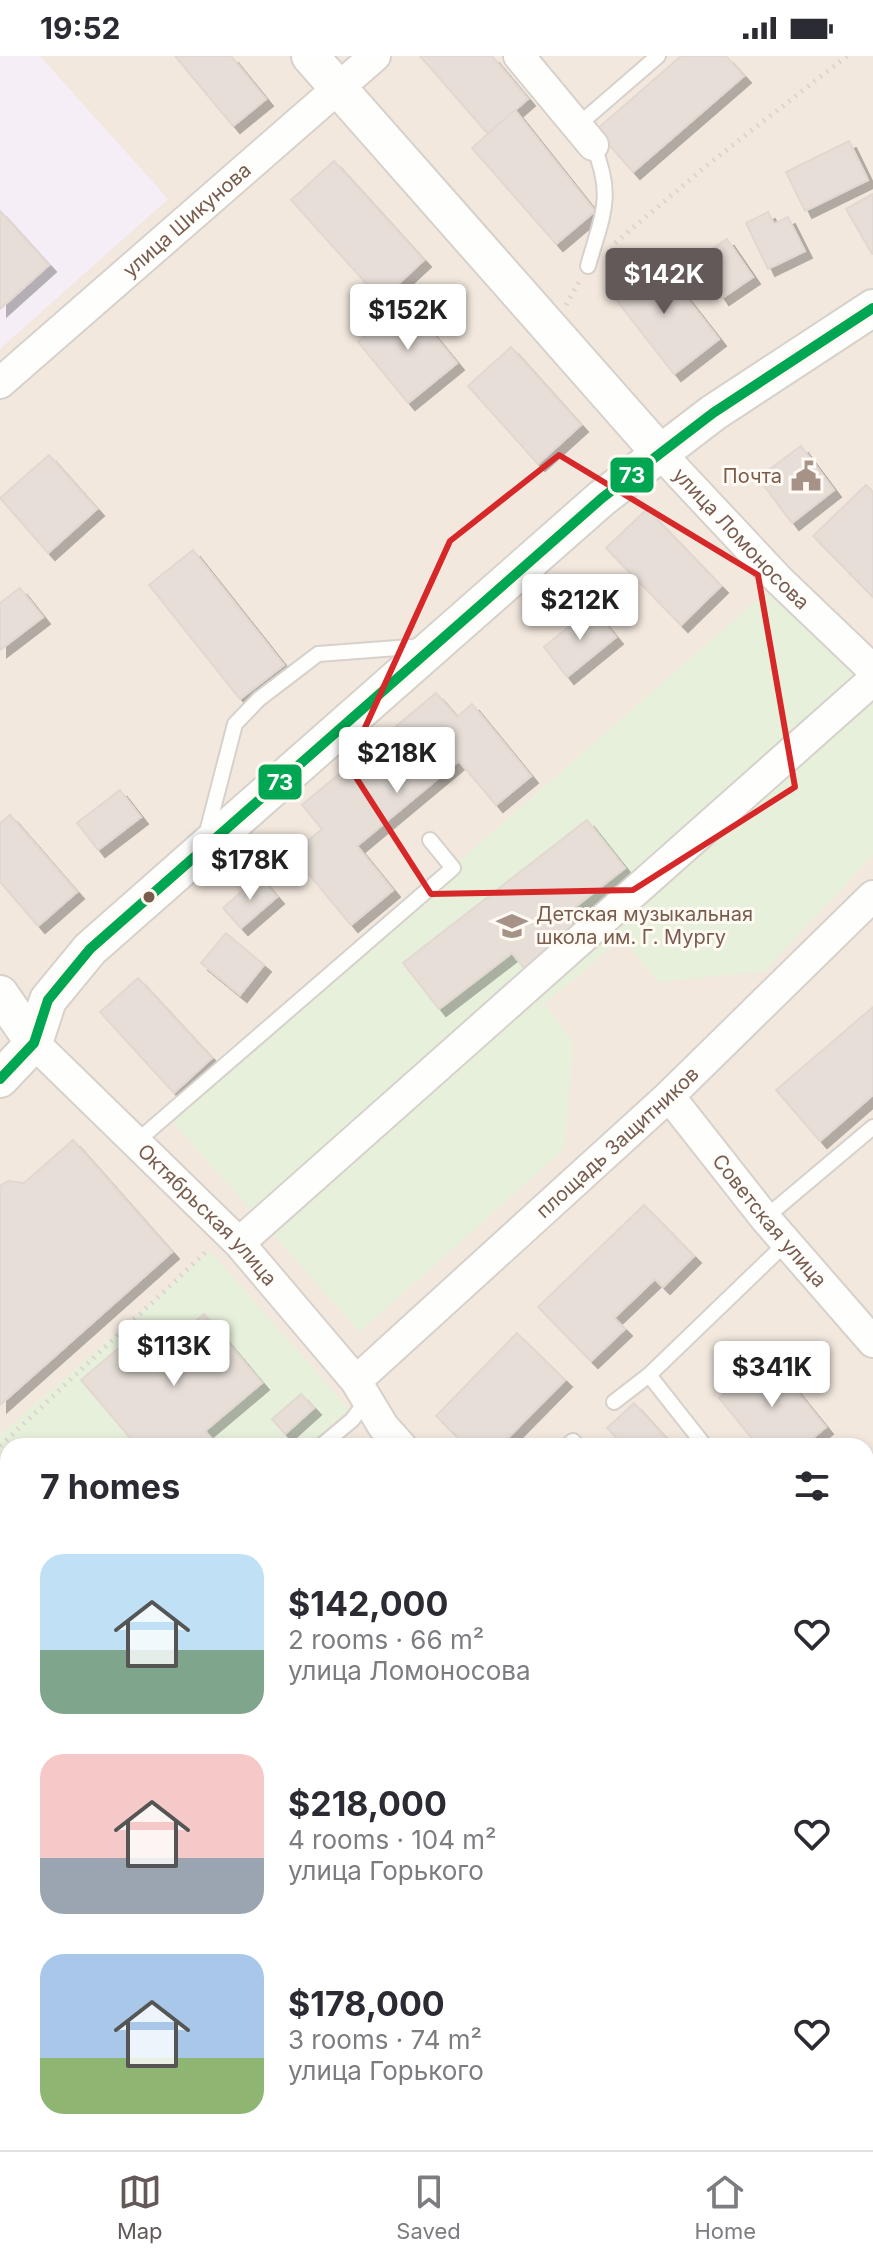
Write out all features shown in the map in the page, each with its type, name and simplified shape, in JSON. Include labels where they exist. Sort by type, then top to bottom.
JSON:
[{"type":"street","name":"улица Ломоносова","points":[[310,56],[660,453],[779,580],[873,670]]},
{"type":"street","name":"улица Шикунова","points":[[0,383],[375,56]]},
{"type":"street","points":[[519,56],[585,135]]},
{"type":"street","points":[[0,1079],[34,1043],[48,1000],[90,949],[432,645],[602,498],[660,453],[873,308]]},
{"type":"street","points":[[234,1237],[873,680]]},
{"type":"street","name":"площадь Защитников","points":[[362,1390],[873,896]]},
{"type":"street","name":"Октябрьская улица","points":[[0,994],[34,1043],[234,1237],[362,1390],[394,1438]]},
{"type":"street","name":"Советская улица","points":[[669,1096],[765,1218],[873,1342]]},
{"type":"lane","points":[[588,266],[606,202],[606,175],[585,135],[658,56]]},
{"type":"lane","points":[[203,850],[225,752],[235,724],[259,699],[318,654],[432,645]]},
{"type":"lane","points":[[136,1142],[453,868],[430,840]]},
{"type":"lane","points":[[765,1218],[873,1127]]},
{"type":"lane","points":[[614,1402],[649,1375],[786,1243]]},
{"type":"lane","points":[[649,1375],[699,1438]]},
{"type":"lane","points":[[331,1438],[352,1420],[362,1390]]},
{"type":"path","points":[[551,330],[588,266],[711,162],[847,56]]},
{"type":"path","points":[[9,1438],[234,1237]]},
{"type":"highlighted area","points":[[559,455],[758,575],[795,787],[633,890],[431,894],[348,765],[450,541]]},
{"type":"shaded area","points":[[0,56],[873,56],[873,1438],[0,1438]]},
{"type":"shaded area","points":[[0,56],[40,56],[168,199],[0,349]]},
{"type":"green space","points":[[766,592],[873,686],[873,855],[765,971],[659,982],[622,939],[544,1004],[574,1043],[564,1149],[360,1332],[168,1117]]},
{"type":"green space","points":[[210,1251],[349,1409],[316,1438],[0,1438]]},
{"type":"building","points":[[175,56],[231,56],[266,99],[233,126]]},
{"type":"building","points":[[420,56],[492,56],[528,99],[488,134]]},
{"type":"building","points":[[681,56],[726,56],[744,76],[633,172],[596,130]]},
{"type":"building","points":[[515,110],[595,211],[556,244],[472,148]]},
{"type":"building","points":[[849,141],[868,180],[805,211],[786,172]]},
{"type":"building","points":[[334,161],[424,260],[381,300],[291,200]]},
{"type":"building","points":[[873,194],[873,254],[872,254],[846,209]]},
{"type":"building","points":[[0,211],[49,265],[0,309]]},
{"type":"building","points":[[768,212],[774,224],[788,217],[805,251],[768,269],[746,223]]},
{"type":"building","points":[[727,239],[753,277],[722,298],[696,260]]},
{"type":"building","points":[[655,257],[719,339],[674,374],[610,292]]},
{"type":"building","points":[[407,302],[457,363],[408,403],[358,342]]},
{"type":"building","points":[[511,347],[581,425],[538,464],[468,386]]},
{"type":"building","points":[[801,446],[834,490],[792,523],[758,478]]},
{"type":"building","points":[[49,455],[97,509],[48,553],[0,498]]},
{"type":"building","points":[[866,485],[873,492],[873,597],[813,536]]},
{"type":"building","points":[[647,509],[721,586],[681,625],[606,548]]},
{"type":"building","points":[[193,550],[284,665],[240,699],[149,585]]},
{"type":"building","points":[[20,588],[43,617],[0,650],[0,603]]},
{"type":"building","points":[[592,608],[616,637],[567,677],[544,647]]},
{"type":"building","points":[[436,693],[457,717],[472,704],[531,776],[496,805],[459,761],[357,846],[393,890],[351,925],[292,854],[322,829],[302,805]]},
{"type":"building","points":[[120,790],[141,817],[98,850],[77,823]]},
{"type":"building","points":[[10,815],[77,892],[38,926],[0,882],[0,823]]},
{"type":"building","name":"Детская музыкальная школа им. Г. Мургу","points":[[587,820],[625,868],[565,915],[582,937],[531,977],[512,953],[439,1009],[403,963]]},
{"type":"building","points":[[259,876],[277,897],[241,928],[223,908]]},
{"type":"building","points":[[226,933],[264,965],[240,995],[201,963]]},
{"type":"building","points":[[138,978],[212,1058],[174,1093],[100,1012]]},
{"type":"building","points":[[873,1007],[873,1095],[820,1141],[776,1090]]},
{"type":"building","points":[[73,1140],[172,1252],[0,1405],[0,1186],[8,1181],[24,1183]]},
{"type":"building","points":[[644,1205],[694,1256],[663,1287],[655,1279],[614,1318],[625,1329],[591,1361],[538,1307]]},
{"type":"building","points":[[204,1314],[262,1383],[205,1431],[211,1438],[130,1438],[81,1380],[127,1341],[146,1363]]},
{"type":"building","points":[[517,1333],[565,1380],[508,1438],[459,1438],[436,1416]]},
{"type":"building","points":[[769,1357],[826,1427],[813,1438],[752,1438],[719,1398]]},
{"type":"building","points":[[301,1394],[314,1408],[285,1434],[272,1419]]},
{"type":"building","points":[[634,1403],[666,1438],[616,1438],[607,1428]]},
{"type":"transit line","name":"73","points":[[0,1079],[34,1043],[48,1000],[90,949],[602,498],[713,413],[873,308]]},
{"type":"place","name":"Почта","points":[[806,476]]},
{"type":"place","name":"Детская музыкальная школа им. Г. Мургу","points":[[512,926]]}]
